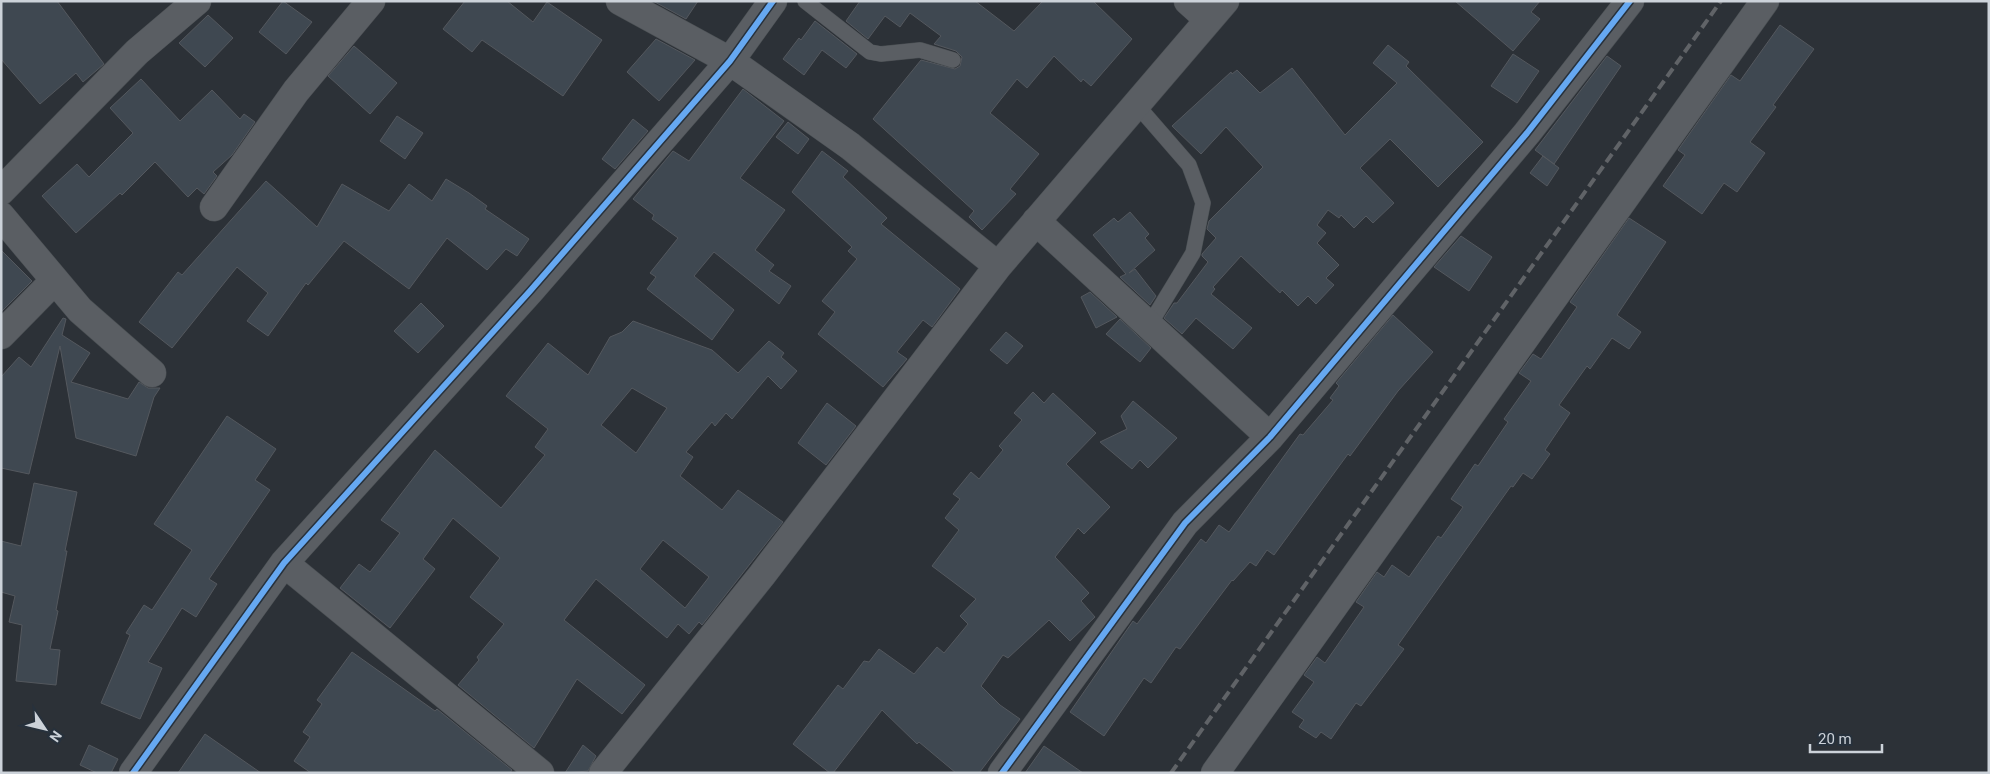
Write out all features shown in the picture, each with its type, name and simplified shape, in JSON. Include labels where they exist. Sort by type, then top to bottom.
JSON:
[{"type":"street","points":[[1,191],[137,52],[197,1]]},
{"type":"street","points":[[214,208],[296,90],[371,1]]},
{"type":"street","points":[[620,1],[730,61],[850,146],[998,266]]},
{"type":"street","points":[[133,773],[284,563],[517,305],[730,61],[774,1]]},
{"type":"street","points":[[604,773],[762,575],[998,266],[1216,10],[1188,1]]},
{"type":"street","points":[[1002,773],[1185,523],[1270,437],[1527,133],[1630,1]]},
{"type":"street","points":[[1215,773],[1765,1]]},
{"type":"street","points":[[1,216],[80,310],[152,373]]},
{"type":"street","points":[[1036,221],[1150,324],[1270,437]]},
{"type":"street","points":[[1,335],[54,280]]},
{"type":"street","points":[[284,563],[540,773]]},
{"type":"lane","points":[[805,1],[870,52],[881,54],[920,50],[953,60]]},
{"type":"lane","points":[[1136,104],[1189,164],[1203,203],[1193,253],[1150,324]]},
{"type":"building","points":[[1,1],[57,1],[104,64],[83,82],[76,73],[40,104],[1,59]]},
{"type":"building","points":[[283,1],[312,22],[286,54],[259,32]]},
{"type":"building","points":[[465,1],[507,1],[533,22],[547,2],[602,40],[563,96],[482,40],[472,52],[443,29]]},
{"type":"building","points":[[653,1],[698,1],[686,19]]},
{"type":"building","points":[[860,1],[975,1],[1014,31],[1043,1],[1093,1],[1132,39],[1091,86],[1083,79],[1081,82],[1054,56],[1027,88],[1017,79],[990,113],[1039,154],[1010,189],[1016,194],[982,230],[969,217],[974,211],[873,119],[921,60],[955,69],[960,66],[962,57],[956,51],[934,44],[941,36],[910,13],[900,27],[885,16],[868,39],[846,21]]},
{"type":"building","points":[[1455,1],[1540,1],[1531,12],[1540,19],[1513,51]]},
{"type":"building","points":[[208,15],[233,38],[205,67],[179,43]]},
{"type":"building","points":[[815,21],[857,54],[846,68],[822,50],[804,75],[783,59],[799,38],[801,40]]},
{"type":"building","points":[[1780,25],[1814,49],[1773,105],[1776,107],[1750,142],[1765,153],[1737,192],[1724,183],[1702,214],[1663,186],[1685,155],[1678,150],[1731,75],[1740,81]]},
{"type":"building","points":[[656,39],[695,60],[659,101],[627,72]]},
{"type":"building","points":[[1388,45],[1409,62],[1406,66],[1483,142],[1438,187],[1390,139],[1360,168],[1394,203],[1373,223],[1366,216],[1354,228],[1341,215],[1339,218],[1328,210],[1317,225],[1326,233],[1317,243],[1339,265],[1326,278],[1334,285],[1316,304],[1308,296],[1298,306],[1282,290],[1280,293],[1241,256],[1213,287],[1215,289],[1211,294],[1252,328],[1233,349],[1196,318],[1182,334],[1164,318],[1208,262],[1202,254],[1216,238],[1207,229],[1209,221],[1263,167],[1226,127],[1201,154],[1172,126],[1231,72],[1232,74],[1237,70],[1260,93],[1292,68],[1345,135],[1397,83],[1373,63]]},
{"type":"building","points":[[354,46],[397,83],[370,114],[328,76]]},
{"type":"building","points":[[1513,54],[1539,71],[1517,103],[1491,86]]},
{"type":"building","points":[[1607,56],[1621,66],[1554,164],[1535,150]]},
{"type":"building","points":[[141,79],[180,121],[212,90],[240,119],[244,114],[255,122],[232,155],[213,172],[217,176],[204,194],[197,188],[188,197],[155,162],[122,195],[120,193],[76,233],[42,196],[77,164],[89,177],[133,133],[110,108]]},
{"type":"building","points":[[743,89],[784,121],[740,178],[785,210],[755,250],[774,265],[769,271],[791,286],[779,304],[714,252],[694,276],[734,310],[712,340],[647,289],[656,277],[650,273],[678,238],[652,219],[654,215],[633,199],[673,151],[689,161]]},
{"type":"building","points":[[397,116],[423,133],[405,159],[380,141]]},
{"type":"building","points":[[633,119],[648,131],[615,169],[602,159]]},
{"type":"building","points":[[788,122],[809,139],[798,154],[776,137]]},
{"type":"building","points":[[822,151],[848,171],[843,177],[887,218],[881,224],[960,289],[932,327],[923,320],[897,352],[907,359],[883,387],[818,334],[835,312],[822,301],[857,259],[848,251],[852,247],[792,192]]},
{"type":"building","points":[[1543,156],[1559,168],[1547,186],[1530,173]]},
{"type":"building","points":[[446,179],[487,206],[485,209],[529,239],[517,256],[506,249],[487,270],[447,238],[409,289],[344,241],[308,285],[306,283],[268,336],[247,321],[268,293],[237,267],[172,348],[139,322],[178,272],[182,275],[266,181],[317,227],[342,184],[389,211],[409,184],[432,201]]},
{"type":"building","points":[[1130,212],[1149,234],[1145,238],[1155,250],[1129,273],[1135,269],[1156,296],[1150,305],[1120,277],[1126,274],[1093,235],[1114,218],[1118,222]]},
{"type":"building","points":[[1629,218],[1666,242],[1617,315],[1641,332],[1629,349],[1612,338],[1590,369],[1587,366],[1559,405],[1570,413],[1545,450],[1550,454],[1532,479],[1523,473],[1513,487],[1511,486],[1398,645],[1404,649],[1361,706],[1356,703],[1331,739],[1321,732],[1316,738],[1299,727],[1304,720],[1292,712],[1314,682],[1304,675],[1317,657],[1325,663],[1364,607],[1356,602],[1377,572],[1384,577],[1392,565],[1409,577],[1438,536],[1441,538],[1463,507],[1451,499],[1475,464],[1478,466],[1508,422],[1504,419],[1531,381],[1519,373],[1533,354],[1541,359],[1577,307],[1570,302]]},
{"type":"building","points":[[1461,236],[1492,257],[1469,291],[1434,267]]},
{"type":"building","points":[[1,250],[32,281],[1,312]]},
{"type":"building","points":[[1090,292],[1117,317],[1096,328],[1081,297]]},
{"type":"building","points":[[421,303],[444,326],[418,353],[394,331]]},
{"type":"building","points":[[1393,315],[1433,352],[1398,391],[1350,456],[1348,454],[1274,555],[1267,550],[1256,566],[1250,562],[1232,580],[1180,649],[1176,647],[1151,683],[1144,678],[1104,736],[1070,712],[1133,621],[1137,624],[1201,539],[1206,543],[1219,525],[1229,532],[1300,434],[1303,435],[1333,400],[1330,398],[1339,386],[1336,383]]},
{"type":"building","points":[[63,318],[66,319],[62,335],[90,353],[71,382],[128,399],[139,382],[148,388],[160,388],[154,397],[136,456],[76,438],[60,346],[29,474],[1,468],[1,377],[19,357],[31,367]]},
{"type":"building","points":[[1120,319],[1151,348],[1140,362],[1106,334]]},
{"type":"building","points":[[633,321],[712,350],[738,373],[769,341],[784,353],[781,357],[797,371],[781,389],[768,376],[732,419],[726,413],[715,426],[712,422],[686,452],[693,457],[680,476],[722,510],[738,490],[783,522],[702,625],[699,622],[689,634],[678,624],[667,638],[596,579],[564,620],[645,685],[622,714],[577,679],[534,748],[458,685],[479,660],[477,657],[504,624],[470,597],[500,558],[453,518],[423,559],[435,569],[390,628],[340,588],[359,564],[370,572],[400,533],[381,520],[435,450],[501,508],[545,455],[535,447],[548,429],[506,396],[548,343],[588,375],[610,337],[622,332]],"holes":[[[632,388],[667,408],[636,453],[601,425]],[[663,540],[709,577],[685,608],[640,569]]]},
{"type":"building","points":[[1006,332],[1023,346],[1007,364],[990,350]]},
{"type":"building","points":[[1033,392],[1044,403],[1053,393],[1096,433],[1066,464],[1110,507],[1084,534],[1078,528],[1055,557],[1089,593],[1081,601],[1095,617],[1070,641],[1049,620],[1008,658],[1003,655],[981,686],[1000,705],[1020,719],[979,773],[956,773],[919,742],[917,744],[882,710],[833,773],[830,773],[793,744],[838,685],[843,689],[864,661],[869,662],[879,649],[914,674],[937,647],[944,653],[968,624],[960,616],[976,599],[932,566],[959,530],[945,518],[960,499],[953,494],[971,472],[979,479],[1003,450],[999,446],[1022,420],[1014,413]]},
{"type":"building","points":[[1133,401],[1177,438],[1148,468],[1140,460],[1132,469],[1100,442],[1127,429],[1121,416]]},
{"type":"building","points":[[827,403],[856,426],[826,465],[798,443]]},
{"type":"building","points":[[227,416],[276,449],[255,480],[270,490],[209,579],[217,584],[196,617],[182,608],[148,662],[162,668],[140,719],[101,703],[130,635],[126,633],[144,605],[152,610],[192,550],[154,524]]},
{"type":"building","points":[[34,483],[77,492],[65,551],[67,551],[56,610],[58,611],[50,649],[60,650],[56,685],[16,681],[22,625],[9,622],[15,596],[1,592],[1,541],[21,546]]},
{"type":"building","points":[[352,652],[435,711],[437,709],[512,770],[510,773],[311,773],[294,761],[310,737],[303,732],[322,704],[317,700]]},
{"type":"building","points":[[205,734],[261,773],[178,773]]},
{"type":"building","points":[[89,745],[118,759],[111,773],[97,773],[80,765]]},
{"type":"building","points":[[583,745],[596,756],[588,771],[565,773]]},
{"type":"building","points":[[1044,746],[1083,773],[1025,773]]},
{"type":"railway","points":[[1171,773],[1721,1]]},
{"type":"cycle path","points":[[133,773],[284,563],[530,291],[730,61],[773,1]]},
{"type":"cycle path","points":[[1002,773],[1185,523],[1270,437],[1527,133],[1630,1]]}]
